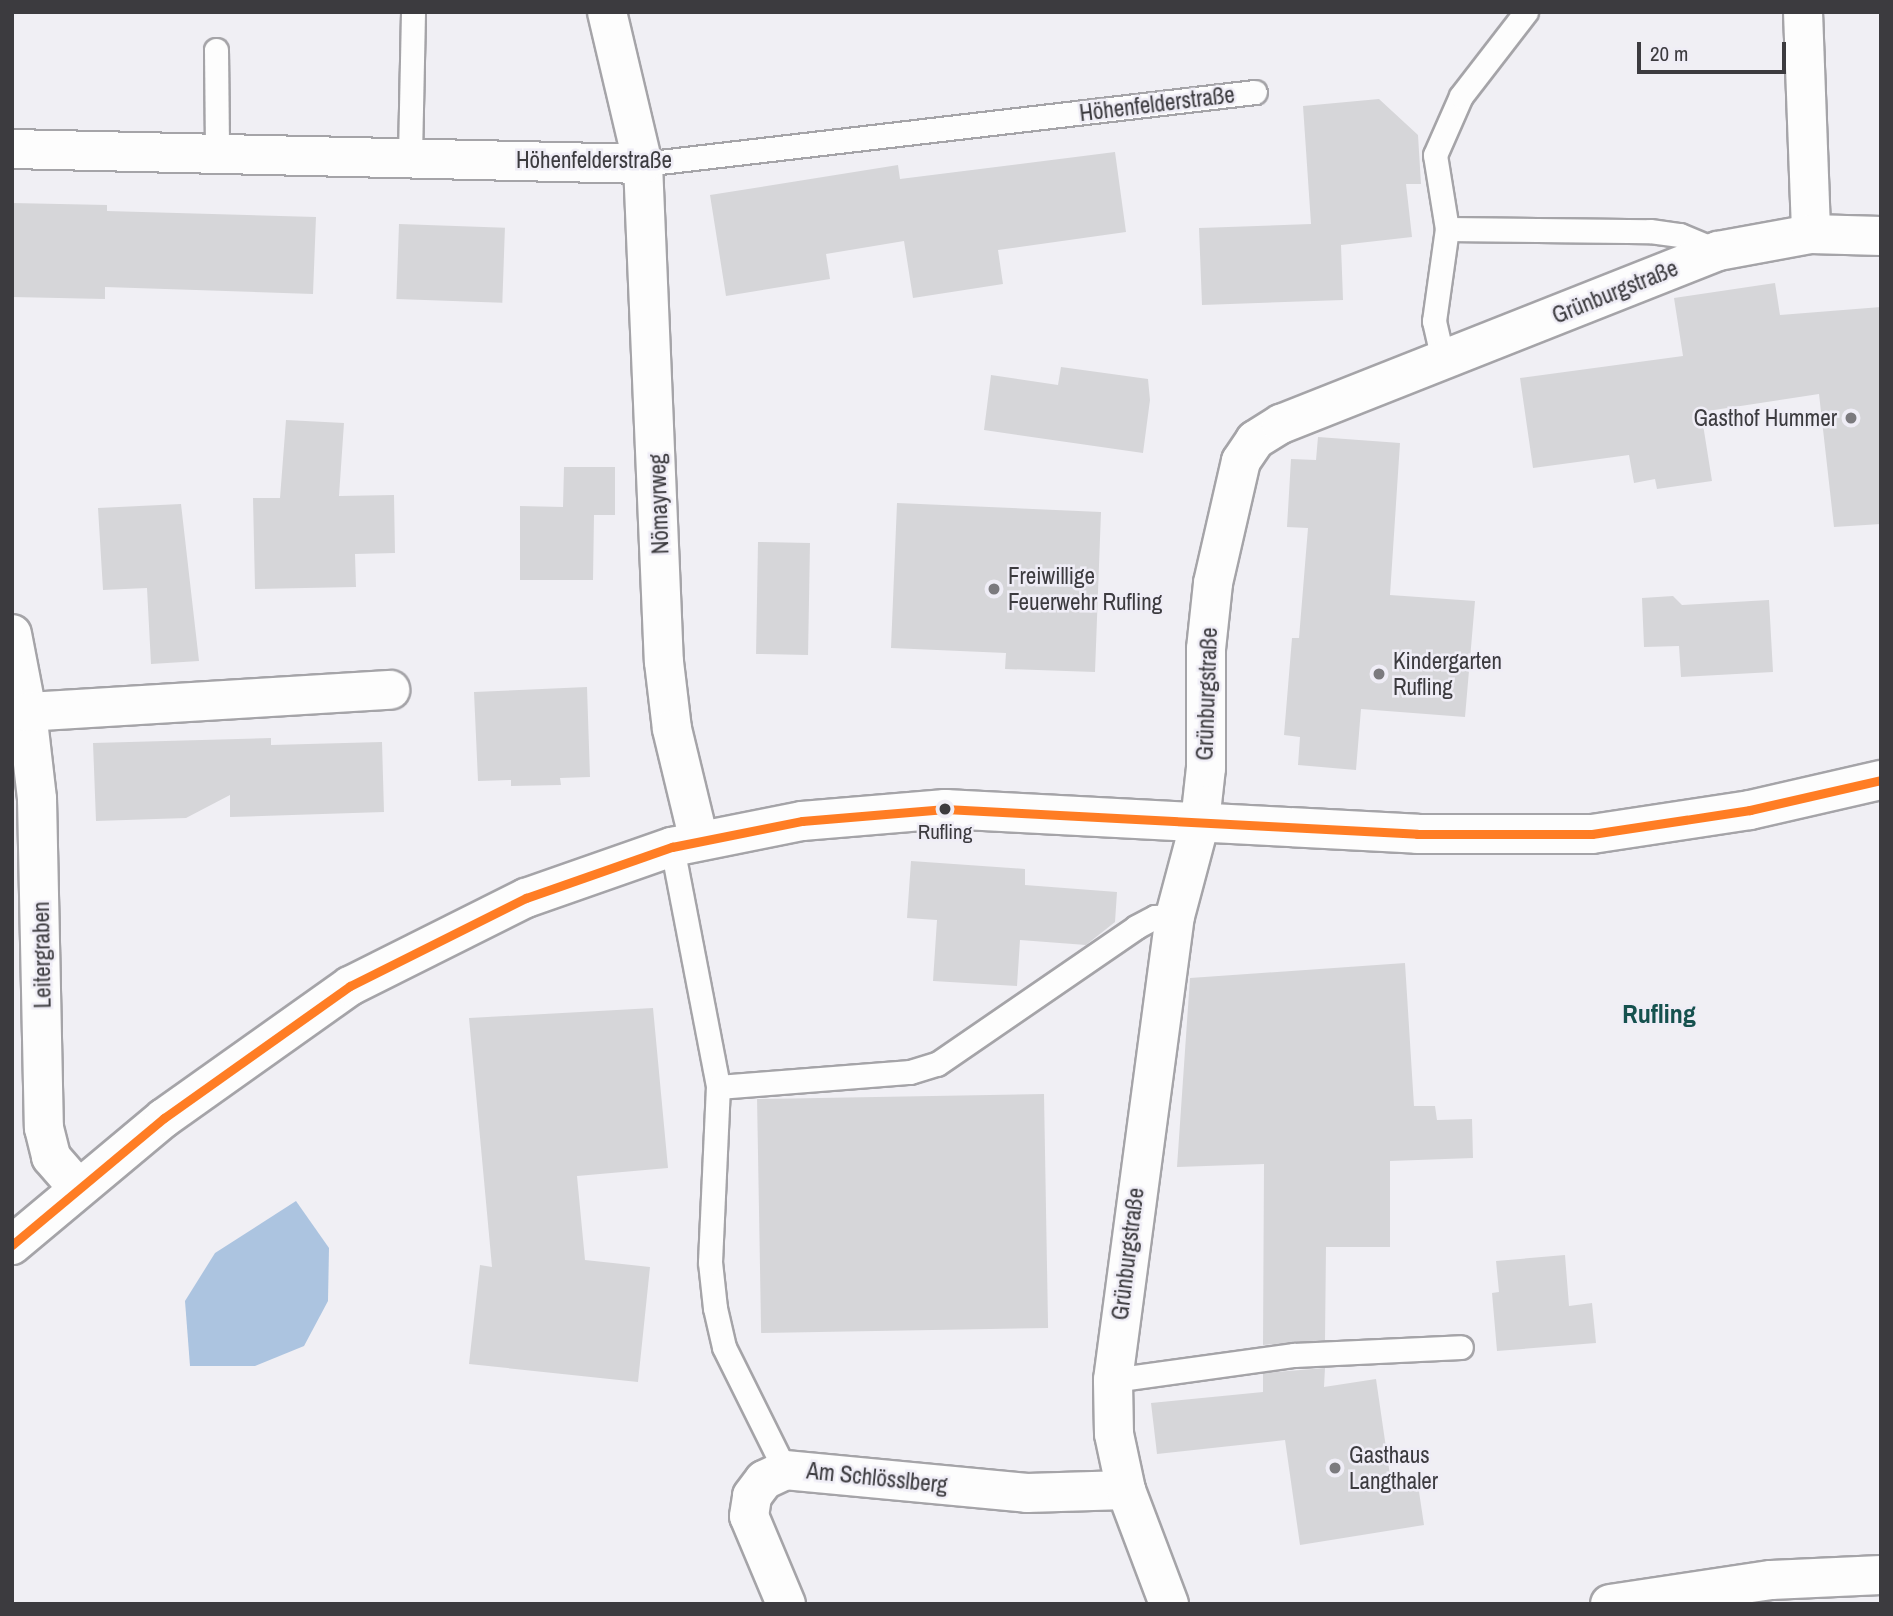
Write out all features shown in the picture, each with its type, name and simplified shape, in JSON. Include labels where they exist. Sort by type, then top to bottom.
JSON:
[{"type":"street","name":"Nömayrweg","points":[[607,12],[643,164],[664,662],[686,844]]},
{"type":"street","points":[[1803,12],[1811,234]]},
{"type":"street","name":"Höhenfelderstraße","points":[[12,149],[410,156],[643,164]]},
{"type":"street","name":"Grünburgstraße","points":[[1169,1604],[1126,1490],[1114,1434],[1113,1380],[1175,916],[1200,822],[1212,596],[1241,461],[1255,440],[1281,424],[1718,251],[1811,234],[1881,236]]},
{"type":"street","name":"Leitergraben","points":[[12,634],[27,712],[42,890],[44,1128],[51,1157],[78,1188]]},
{"type":"street","points":[[27,712],[390,690]]},
{"type":"street","points":[[12,1244],[78,1188],[268,1040],[350,986],[526,898],[686,844],[802,821],[934,810],[1417,834],[1592,834],[1750,810],[1881,780]]},
{"type":"street","name":"Am Schlösslberg","points":[[786,1604],[749,1516],[752,1496],[764,1480],[785,1470],[1027,1493],[1126,1490]]},
{"type":"street","points":[[1610,1604],[1772,1580],[1881,1575]]},
{"type":"lane","points":[[1443,360],[1434,321],[1447,229],[1435,155],[1445,125],[1461,96],[1526,12]]},
{"type":"lane","points":[[410,156],[412,13]]},
{"type":"lane","points":[[216,50],[217,152]]},
{"type":"lane","name":"Höhenfelderstraße","points":[[643,164],[1255,92]]},
{"type":"lane","points":[[1447,229],[1650,231],[1680,235],[1718,251]]},
{"type":"lane","points":[[686,844],[718,1087],[710,1262],[715,1308],[724,1347],[785,1470]]},
{"type":"lane","points":[[718,1087],[910,1072],[937,1064],[1136,927],[1155,917],[1175,916]]},
{"type":"lane","points":[[1113,1380],[1294,1355],[1461,1347]]},
{"type":"water","points":[[296,1201],[329,1248],[328,1301],[304,1346],[255,1366],[190,1366],[185,1301],[215,1253]]},
{"type":"building","points":[[1379,99],[1418,135],[1421,184],[1406,184],[1412,237],[1341,245],[1343,300],[1202,305],[1199,228],[1311,224],[1303,106]]},
{"type":"building","points":[[1115,152],[1126,232],[998,250],[1003,284],[913,298],[904,241],[826,254],[830,279],[726,296],[710,195],[898,165],[900,179]]},
{"type":"building","points":[[12,203],[107,205],[107,211],[316,217],[313,294],[105,287],[105,299],[12,297]]},
{"type":"building","points":[[399,224],[505,228],[502,303],[396,299]]},
{"type":"building","points":[[1775,283],[1780,315],[1881,307],[1881,524],[1834,527],[1819,394],[1701,412],[1712,481],[1657,489],[1655,479],[1634,483],[1629,455],[1533,468],[1520,378],[1683,356],[1674,298]]},
{"type":"building","points":[[1061,367],[1148,379],[1150,400],[1143,453],[984,430],[991,375],[1058,385]]},
{"type":"building","points":[[286,420],[344,423],[339,496],[394,495],[395,553],[355,554],[356,587],[255,589],[253,498],[280,498]]},
{"type":"building","name":"Kindergarten Rufling","points":[[1318,437],[1400,443],[1390,595],[1475,601],[1465,717],[1361,709],[1356,770],[1298,765],[1300,737],[1284,735],[1292,638],[1299,638],[1308,528],[1287,527],[1291,459],[1316,460]]},
{"type":"building","points":[[564,467],[615,467],[615,515],[594,515],[593,580],[520,580],[520,506],[563,507]]},
{"type":"building","points":[[897,503],[1101,512],[1095,672],[1005,669],[1006,653],[891,648]]},
{"type":"building","points":[[181,504],[199,661],[151,664],[147,588],[103,590],[98,508]]},
{"type":"building","points":[[758,542],[810,543],[808,655],[756,654]]},
{"type":"building","points":[[1673,596],[1682,605],[1769,600],[1773,672],[1681,677],[1679,646],[1644,647],[1642,598]]},
{"type":"building","points":[[587,687],[590,777],[560,778],[561,785],[511,786],[511,780],[478,781],[474,692]]},
{"type":"building","points":[[271,738],[271,745],[382,742],[384,812],[230,817],[230,795],[186,818],[96,821],[93,743]]},
{"type":"building","points":[[911,861],[1025,869],[1025,885],[1117,892],[1115,922],[1086,945],[1020,940],[1017,986],[933,981],[937,920],[907,918]]},
{"type":"building","points":[[1405,963],[1414,1106],[1435,1106],[1437,1120],[1472,1119],[1473,1158],[1390,1161],[1390,1247],[1326,1247],[1325,1340],[1263,1345],[1264,1164],[1177,1167],[1190,978]]},
{"type":"building","points":[[653,1008],[668,1168],[577,1176],[585,1260],[650,1267],[638,1382],[469,1364],[480,1265],[492,1267],[469,1018]]},
{"type":"building","points":[[1044,1094],[1048,1328],[761,1333],[757,1099]]},
{"type":"building","points":[[1565,1255],[1569,1306],[1592,1303],[1596,1343],[1497,1351],[1492,1293],[1499,1292],[1496,1261]]},
{"type":"building","points":[[1325,1368],[1324,1387],[1376,1379],[1392,1489],[1418,1485],[1424,1525],[1300,1545],[1285,1440],[1157,1454],[1151,1403],[1263,1392],[1263,1373]]},
{"type":"transit line","points":[[12,1245],[164,1118],[350,986],[526,898],[672,847],[802,821],[945,809],[1417,834],[1592,834],[1750,810],[1881,780]]},
{"type":"place","name":"Gasthof Hummer","points":[[1851,418]]},
{"type":"place","name":"Freiwillige Feuerwehr Rufling","points":[[994,589]]},
{"type":"place","name":"Kindergarten Rufling","points":[[1379,674]]},
{"type":"place","name":"Rufling","points":[[945,809]]},
{"type":"place","name":"Gasthaus Langthaler","points":[[1335,1468]]},
{"type":"district","name":"Rufling","points":[[1659,1014]]}]
